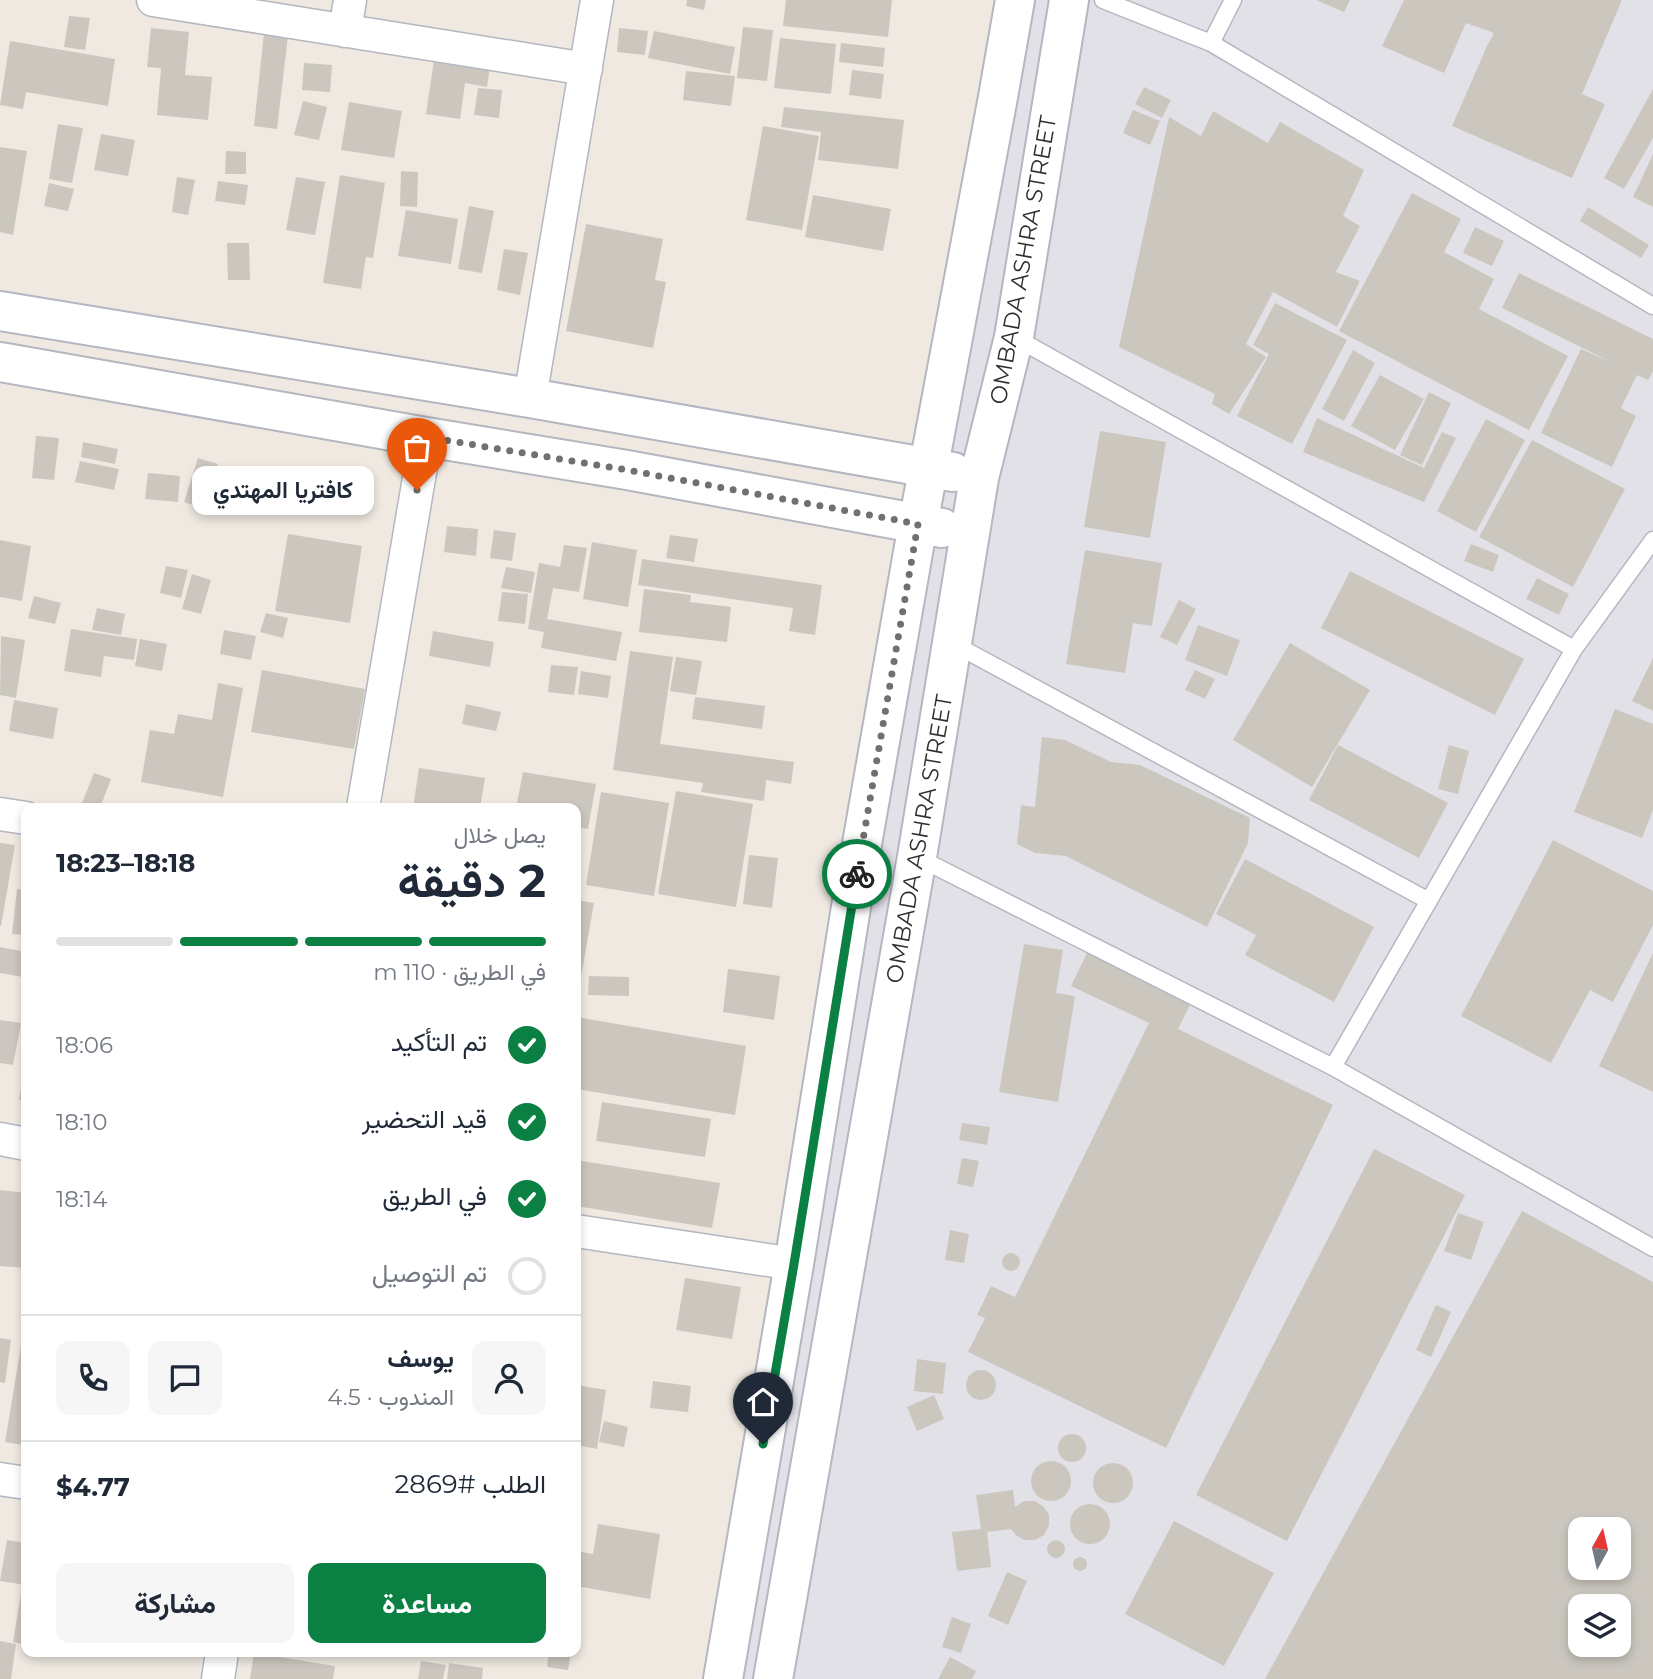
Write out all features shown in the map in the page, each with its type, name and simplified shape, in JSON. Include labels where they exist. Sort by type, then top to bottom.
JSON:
[{"type":"main road","points":[[723,1679],[850,914],[918,524],[1015,0]]},
{"type":"main road","name":"OMBADA ASHRA STREET","points":[[774,1679],[917,857],[979,478],[1014,337],[1069,0]]},
{"type":"main road","points":[[0,311],[530,398],[979,478]]},
{"type":"main road","points":[[0,362],[970,532]]},
{"type":"street","points":[[153,0],[347,15],[586,69]]},
{"type":"street","points":[[530,398],[597,0]]},
{"type":"street","points":[[364,803],[426,437]]},
{"type":"street","points":[[0,814],[21,817]]},
{"type":"street","points":[[0,1139],[21,1142]]},
{"type":"street","points":[[581,1232],[794,1264]]},
{"type":"street","points":[[0,1479],[21,1482]]},
{"type":"street","points":[[218,1679],[221,1657]]},
{"type":"lane","points":[[1103,0],[1210,43],[1653,306]]},
{"type":"lane","points":[[1210,43],[1233,0]]},
{"type":"lane","points":[[1014,337],[1574,649]]},
{"type":"lane","points":[[1333,1067],[1574,649],[1653,540]]},
{"type":"lane","points":[[952,643],[1429,901]]},
{"type":"lane","points":[[917,857],[1333,1067],[1653,1248]]},
{"type":"shaded area","points":[[1010,0],[1653,0],[1653,1679],[727,1679]]},
{"type":"building","points":[[687,0],[706,0],[704,10],[686,6]]},
{"type":"building","points":[[786,0],[892,0],[888,37],[783,26]]},
{"type":"building","points":[[1316,0],[1350,0],[1344,12]]},
{"type":"building","points":[[1404,0],[1622,0],[1582,94],[1605,104],[1572,178],[1452,126],[1494,33],[1466,23],[1444,73],[1382,46]]},
{"type":"building","points":[[69,16],[90,18],[85,50],[64,47]]},
{"type":"building","points":[[743,27],[773,30],[767,81],[737,78]]},
{"type":"building","points":[[151,28],[189,32],[185,75],[212,77],[208,120],[157,115],[161,68],[147,67]]},
{"type":"building","points":[[619,28],[648,31],[645,55],[617,52]]},
{"type":"building","points":[[654,31],[735,47],[730,74],[648,58]]},
{"type":"building","points":[[264,33],[288,36],[277,129],[254,126]]},
{"type":"building","points":[[780,38],[836,44],[831,94],[774,88]]},
{"type":"building","points":[[437,39],[493,46],[487,87],[465,83],[460,119],[426,114]]},
{"type":"building","points":[[10,41],[115,59],[108,106],[26,92],[23,109],[0,105]]},
{"type":"building","points":[[841,43],[885,48],[883,67],[839,62]]},
{"type":"building","points":[[304,63],[332,65],[330,92],[302,90]]},
{"type":"building","points":[[852,70],[884,74],[881,99],[849,95]]},
{"type":"building","points":[[686,71],[735,76],[731,106],[683,100]]},
{"type":"building","points":[[1144,87],[1171,100],[1162,118],[1135,104]]},
{"type":"building","points":[[478,88],[502,90],[499,118],[474,115]]},
{"type":"building","points":[[1653,89],[1653,138],[1624,189],[1604,178]]},
{"type":"building","points":[[303,101],[327,107],[319,140],[294,135]]},
{"type":"building","points":[[349,102],[402,111],[394,158],[341,150]]},
{"type":"building","points":[[784,107],[904,120],[898,169],[818,160],[821,132],[781,127]]},
{"type":"building","points":[[1133,110],[1160,121],[1150,145],[1123,133]]},
{"type":"building","points":[[1213,111],[1268,143],[1280,122],[1364,170],[1343,216],[1360,226],[1336,272],[1360,281],[1337,327],[1273,292],[1246,344],[1266,357],[1229,414],[1212,404],[1215,394],[1119,347],[1169,117],[1201,136]]},
{"type":"building","points":[[58,124],[83,128],[72,183],[49,179]]},
{"type":"building","points":[[763,126],[819,136],[802,230],[746,220]]},
{"type":"building","points":[[101,134],[135,140],[128,176],[94,170]]},
{"type":"building","points":[[0,147],[27,151],[13,235],[0,232]]},
{"type":"building","points":[[226,151],[246,152],[246,174],[225,174]]},
{"type":"building","points":[[1653,154],[1653,207],[1633,197]]},
{"type":"building","points":[[401,171],[418,172],[417,207],[400,206]]},
{"type":"building","points":[[340,175],[385,183],[373,258],[366,257],[361,289],[323,283]]},
{"type":"building","points":[[177,177],[195,180],[188,215],[172,212]]},
{"type":"building","points":[[296,177],[325,182],[315,235],[286,230]]},
{"type":"building","points":[[218,181],[248,185],[245,205],[215,201]]},
{"type":"building","points":[[49,183],[74,189],[68,211],[44,206]]},
{"type":"building","points":[[1412,193],[1461,219],[1444,252],[1494,279],[1479,309],[1568,356],[1529,430],[1339,331]]},
{"type":"building","points":[[813,195],[891,209],[883,251],[805,237]]},
{"type":"building","points":[[469,206],[494,211],[482,273],[458,269]]},
{"type":"building","points":[[1588,207],[1649,245],[1641,258],[1580,221]]},
{"type":"building","points":[[406,210],[458,219],[451,264],[398,256]]},
{"type":"building","points":[[586,224],[663,239],[655,280],[666,282],[653,348],[566,331]]},
{"type":"building","points":[[1475,227],[1504,241],[1492,266],[1463,253]]},
{"type":"building","points":[[227,243],[249,243],[250,280],[228,280]]},
{"type":"building","points":[[504,249],[528,253],[520,295],[497,290]]},
{"type":"building","points":[[1519,273],[1653,339],[1653,371],[1648,380],[1637,375],[1621,408],[1636,416],[1612,467],[1541,433],[1581,349],[1611,362],[1502,308]]},
{"type":"building","points":[[1275,303],[1347,340],[1292,444],[1237,416],[1269,354],[1253,345]]},
{"type":"building","points":[[1353,350],[1375,363],[1344,421],[1322,409]]},
{"type":"building","points":[[1380,375],[1424,399],[1395,450],[1351,426]]},
{"type":"building","points":[[1429,392],[1451,403],[1422,465],[1400,455]]},
{"type":"building","points":[[1317,418],[1424,468],[1442,432],[1456,438],[1424,502],[1303,452]]},
{"type":"building","points":[[1486,419],[1525,440],[1476,532],[1437,511]]},
{"type":"building","points":[[1100,431],[1166,442],[1150,538],[1084,527]]},
{"type":"building","points":[[36,436],[59,438],[54,480],[32,478]]},
{"type":"building","points":[[1532,440],[1625,489],[1573,587],[1479,537]]},
{"type":"building","points":[[83,442],[118,449],[115,464],[81,457]]},
{"type":"building","points":[[198,458],[218,464],[204,509],[184,502]]},
{"type":"building","points":[[80,461],[119,469],[114,490],[75,482]]},
{"type":"building","points":[[148,473],[180,476],[178,502],[145,499]]},
{"type":"building","points":[[447,526],[478,529],[476,556],[444,552]]},
{"type":"building","points":[[494,530],[516,533],[512,561],[490,558]]},
{"type":"building","points":[[288,534],[362,546],[350,623],[275,611]]},
{"type":"building","points":[[670,535],[698,539],[694,562],[666,558]]},
{"type":"building","points":[[0,540],[31,546],[22,601],[0,597]]},
{"type":"building","points":[[592,542],[637,550],[628,607],[583,599]]},
{"type":"building","points":[[1471,544],[1499,555],[1493,572],[1464,561]]},
{"type":"building","points":[[564,545],[587,548],[579,592],[553,588],[547,619],[622,632],[616,661],[541,648],[544,632],[528,629],[539,563],[560,567]]},
{"type":"building","points":[[1085,550],[1162,563],[1152,626],[1133,623],[1125,673],[1066,664]]},
{"type":"building","points":[[642,559],[822,585],[815,635],[789,631],[793,608],[638,585]]},
{"type":"building","points":[[166,566],[188,570],[181,598],[160,593]]},
{"type":"building","points":[[506,567],[535,572],[531,593],[501,588]]},
{"type":"building","points":[[1350,571],[1524,659],[1495,715],[1321,628]]},
{"type":"building","points":[[192,574],[211,580],[201,614],[182,609]]},
{"type":"building","points":[[1537,578],[1569,594],[1559,615],[1526,599]]},
{"type":"building","points":[[644,589],[691,595],[690,602],[731,607],[727,642],[639,632]]},
{"type":"building","points":[[502,592],[528,594],[525,624],[498,621]]},
{"type":"building","points":[[34,596],[61,603],[55,624],[28,618]]},
{"type":"building","points":[[1179,600],[1196,609],[1177,645],[1160,637]]},
{"type":"building","points":[[97,608],[125,614],[121,635],[92,630]]},
{"type":"building","points":[[266,613],[288,618],[283,638],[260,632]]},
{"type":"building","points":[[1198,625],[1240,640],[1227,676],[1185,660]]},
{"type":"building","points":[[71,629],[137,639],[134,660],[104,656],[101,677],[64,671]]},
{"type":"building","points":[[224,630],[256,636],[251,660],[220,654]]},
{"type":"building","points":[[433,631],[494,642],[490,667],[429,656]]},
{"type":"building","points":[[1,636],[25,640],[16,698],[0,695]]},
{"type":"building","points":[[140,639],[167,644],[162,671],[135,666]]},
{"type":"building","points":[[1290,643],[1370,690],[1312,787],[1233,740]]},
{"type":"building","points":[[630,651],[673,657],[660,744],[794,762],[791,784],[766,780],[764,801],[701,792],[703,783],[613,770]]},
{"type":"building","points":[[676,657],[702,661],[696,695],[670,691]]},
{"type":"building","points":[[1653,658],[1653,711],[1632,701]]},
{"type":"building","points":[[551,665],[578,667],[574,695],[548,692]]},
{"type":"building","points":[[262,670],[365,689],[354,749],[251,732]]},
{"type":"building","points":[[1195,670],[1215,679],[1205,699],[1185,690]]},
{"type":"building","points":[[581,671],[611,676],[608,698],[578,694]]},
{"type":"building","points":[[218,683],[243,688],[223,797],[141,782],[150,730],[174,734],[178,714],[212,720]]},
{"type":"building","points":[[695,697],[765,706],[762,729],[692,719]]},
{"type":"building","points":[[14,700],[58,708],[53,739],[9,731]]},
{"type":"building","points":[[466,704],[501,712],[496,731],[462,724]]},
{"type":"building","points":[[1615,709],[1653,724],[1653,810],[1642,838],[1574,812]]},
{"type":"building","points":[[1042,737],[1065,740],[1111,762],[1140,765],[1250,818],[1248,843],[1207,927],[1066,856],[1035,853],[1017,844],[1021,805],[1035,807]]},
{"type":"building","points":[[1338,745],[1448,803],[1419,858],[1309,800]]},
{"type":"building","points":[[1449,745],[1469,751],[1458,794],[1438,789]]},
{"type":"building","points":[[419,768],[485,778],[481,803],[414,803]]},
{"type":"building","points":[[523,772],[596,784],[588,829],[581,828],[581,803],[517,803]]},
{"type":"building","points":[[94,773],[111,779],[102,803],[82,803]]},
{"type":"building","points":[[676,791],[753,804],[736,907],[658,894]]},
{"type":"building","points":[[601,792],[669,803],[654,896],[586,885]]},
{"type":"building","points":[[1553,840],[1653,891],[1653,925],[1613,1002],[1590,990],[1551,1063],[1461,1016]]},
{"type":"building","points":[[0,843],[15,845],[1,926],[0,926]]},
{"type":"building","points":[[749,855],[778,858],[772,908],[743,904]]},
{"type":"building","points":[[1245,859],[1374,927],[1334,1002],[1245,955],[1256,935],[1216,914]]},
{"type":"building","points":[[17,889],[21,889],[21,935],[12,934]]},
{"type":"building","points":[[581,901],[594,903],[581,977]]},
{"type":"building","points":[[1024,944],[1063,950],[1056,993],[1075,996],[1058,1102],[999,1092]]},
{"type":"building","points":[[0,947],[21,951],[21,977],[0,973]]},
{"type":"building","points":[[1090,947],[1194,997],[1178,1029],[1333,1105],[1166,1448],[968,1352],[985,1318],[977,1315],[991,1286],[1015,1297],[1149,1023],[1071,986]]},
{"type":"building","points":[[1653,953],[1653,1092],[1599,1066]]},
{"type":"building","points":[[728,969],[780,976],[774,1020],[723,1012]]},
{"type":"building","points":[[589,976],[629,977],[629,996],[588,995]]},
{"type":"building","points":[[581,1018],[746,1046],[735,1115],[581,1090]]},
{"type":"building","points":[[0,1020],[21,1023],[13,1065],[0,1063]]},
{"type":"building","points":[[602,1102],[711,1119],[705,1157],[596,1141]]},
{"type":"building","points":[[962,1123],[990,1127],[987,1145],[959,1140]]},
{"type":"building","points":[[1374,1149],[1465,1195],[1287,1541],[1196,1495]]},
{"type":"building","points":[[962,1158],[979,1161],[973,1187],[957,1184]]},
{"type":"building","points":[[581,1161],[720,1183],[712,1228],[581,1207]]},
{"type":"building","points":[[0,1190],[21,1192],[21,1268],[0,1266]]},
{"type":"building","points":[[1522,1211],[1653,1282],[1653,1679],[1265,1679]]},
{"type":"building","points":[[1458,1213],[1484,1222],[1471,1260],[1444,1251]]},
{"type":"building","points":[[950,1230],[969,1234],[964,1263],[945,1260]]},
{"type":"building","points":[[1011,1253],[1017,1256],[1020,1262],[1017,1268],[1011,1271],[1005,1268],[1002,1262],[1005,1256]]},
{"type":"building","points":[[685,1278],[741,1287],[732,1339],[676,1330]]},
{"type":"building","points":[[1436,1305],[1451,1312],[1431,1357],[1416,1350]]},
{"type":"building","points":[[0,1338],[11,1340],[5,1383],[0,1382]]},
{"type":"building","points":[[21,1346],[21,1445],[5,1442]]},
{"type":"building","points":[[917,1359],[946,1363],[943,1394],[914,1391]]},
{"type":"building","points":[[981,1370],[992,1374],[996,1385],[992,1396],[981,1400],[970,1396],[966,1385],[970,1374]]},
{"type":"building","points":[[653,1381],[691,1386],[688,1412],[650,1408]]},
{"type":"building","points":[[581,1386],[606,1390],[597,1449],[581,1446]]},
{"type":"building","points":[[934,1395],[944,1419],[917,1431],[907,1407]]},
{"type":"building","points":[[604,1421],[628,1427],[624,1447],[599,1442]]},
{"type":"building","points":[[1072,1434],[1082,1438],[1086,1448],[1082,1458],[1072,1462],[1062,1458],[1058,1448],[1062,1438]]},
{"type":"building","points":[[1051,1461],[1065,1467],[1071,1481],[1065,1495],[1051,1501],[1037,1495],[1031,1481],[1037,1467]]},
{"type":"building","points":[[1113,1463],[1127,1469],[1133,1483],[1127,1497],[1113,1503],[1099,1497],[1093,1483],[1099,1469]]},
{"type":"building","points":[[1013,1490],[1015,1507],[1024,1501],[1035,1501],[1044,1507],[1049,1515],[1049,1526],[1044,1535],[1035,1540],[1024,1540],[1011,1529],[987,1532],[991,1567],[957,1571],[952,1532],[981,1529],[976,1495]]},
{"type":"building","points":[[1090,1504],[1104,1510],[1110,1524],[1104,1538],[1090,1544],[1076,1538],[1070,1524],[1076,1510]]},
{"type":"building","points":[[1174,1521],[1274,1573],[1224,1666],[1125,1614]]},
{"type":"building","points":[[598,1524],[660,1534],[650,1599],[581,1587],[581,1552],[593,1554]]},
{"type":"building","points":[[7,1540],[21,1542],[21,1584],[0,1581]]},
{"type":"building","points":[[1056,1540],[1062,1543],[1065,1549],[1062,1555],[1056,1558],[1050,1555],[1047,1549],[1050,1543]]},
{"type":"building","points":[[1080,1557],[1085,1559],[1085,1569],[1080,1571],[1075,1569],[1073,1564],[1075,1559]]},
{"type":"building","points":[[1007,1572],[1027,1581],[1008,1625],[988,1616]]},
{"type":"building","points":[[21,1593],[21,1644],[13,1642]]},
{"type":"building","points":[[952,1617],[971,1624],[961,1653],[942,1647]]},
{"type":"building","points":[[0,1641],[16,1644],[11,1679],[0,1679]]},
{"type":"building","points":[[253,1657],[279,1657],[335,1666],[333,1679],[250,1679]]},
{"type":"building","points":[[548,1657],[570,1657],[568,1670],[547,1667]]},
{"type":"building","points":[[950,1657],[976,1671],[972,1679],[938,1679]]},
{"type":"building","points":[[421,1661],[446,1665],[443,1679],[418,1679]]},
{"type":"building","points":[[449,1663],[483,1668],[482,1679],[447,1679]]},
{"type":"way so far","points":[[417,490],[426,437],[627,470],[918,524],[857,874]]},
{"type":"place","name":"كافتريا المهتدي","points":[[417,490]]},
{"type":"route","points":[[763,1444],[857,874]]}]
